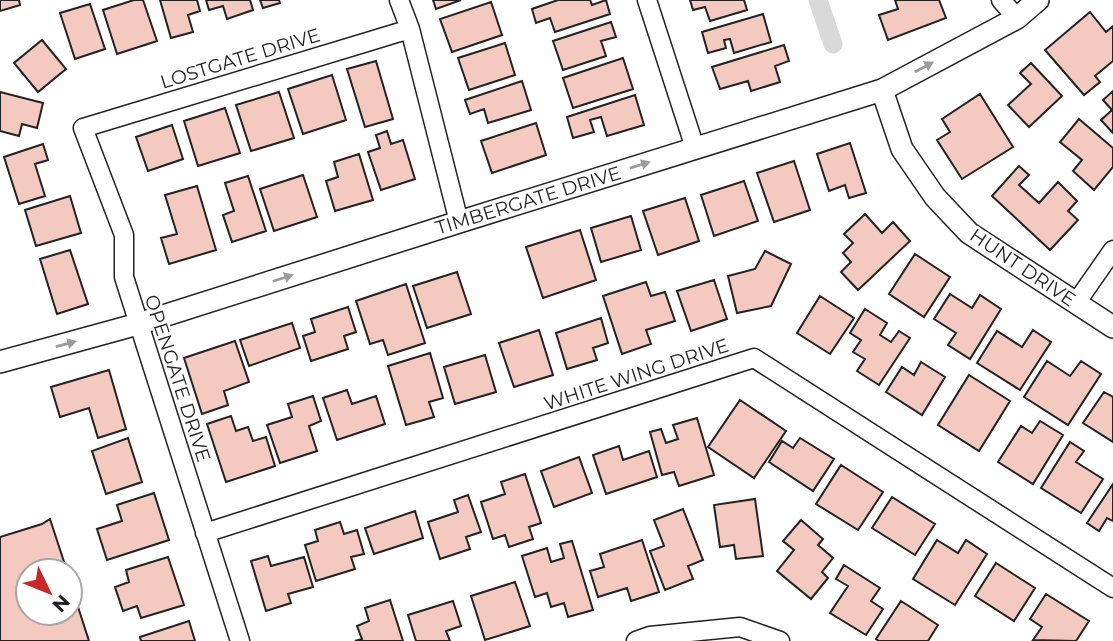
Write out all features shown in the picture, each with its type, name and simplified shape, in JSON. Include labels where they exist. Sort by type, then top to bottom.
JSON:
[{"type":"street","points":[[399,0],[410,29],[458,222]]},
{"type":"street","points":[[647,0],[695,148]]},
{"type":"street","points":[[1001,0],[1017,18]]},
{"type":"street","name":"TIMBERGATE DRIVE","points":[[0,362],[138,324],[882,90],[1017,18],[1038,0]]},
{"type":"street","name":"LOSTGATE DRIVE","points":[[83,128],[410,29]]},
{"type":"street","name":"HUNT DRIVE","points":[[882,90],[902,149],[935,197],[969,233],[1113,327]]},
{"type":"street","name":"OPENGATE DRIVE","points":[[83,128],[124,235],[124,277],[240,641]]},
{"type":"street","points":[[1076,303],[1113,250]]},
{"type":"street","name":"WHITE WING DRIVE","points":[[205,533],[754,359],[1113,588]]},
{"type":"street","points":[[636,641],[650,636],[740,627],[780,641]]},
{"type":"building","points":[[0,0],[19,0],[20,5],[0,11]]},
{"type":"building","points":[[134,0],[143,0],[157,41],[117,54],[103,10]]},
{"type":"building","points":[[160,0],[197,0],[200,11],[188,15],[193,32],[171,38]]},
{"type":"building","points":[[206,0],[250,0],[253,10],[227,19],[223,6],[209,10]]},
{"type":"building","points":[[260,0],[279,0],[280,3],[263,8]]},
{"type":"building","points":[[433,0],[461,0],[436,9]]},
{"type":"building","points":[[558,0],[590,0],[592,5],[606,0],[610,14],[555,32],[550,18],[536,23],[532,9]]},
{"type":"building","points":[[690,0],[744,0],[747,10],[710,21],[705,7],[693,10]]},
{"type":"building","points":[[895,0],[939,0],[946,18],[888,40],[879,15],[898,9]]},
{"type":"building","points":[[491,2],[502,35],[452,52],[440,19]]},
{"type":"building","points":[[90,4],[105,49],[75,59],[60,13]]},
{"type":"building","points":[[1090,12],[1106,32],[1113,26],[1113,61],[1095,76],[1100,82],[1084,95],[1045,50]]},
{"type":"building","points":[[763,14],[771,42],[734,53],[730,39],[724,40],[726,48],[708,53],[702,32]]},
{"type":"building","points":[[611,22],[616,37],[601,41],[606,56],[563,70],[553,41]]},
{"type":"building","points":[[42,40],[66,69],[38,92],[14,63]]},
{"type":"building","points":[[505,43],[515,75],[469,90],[458,58]]},
{"type":"building","points":[[784,45],[789,61],[775,66],[780,82],[751,91],[748,81],[720,89],[712,67]]},
{"type":"building","points":[[623,58],[633,89],[573,108],[563,78]]},
{"type":"building","points":[[376,61],[393,119],[365,127],[347,69]]},
{"type":"building","points":[[1031,63],[1062,96],[1029,127],[1008,105],[1031,84],[1020,73]]},
{"type":"building","points":[[332,75],[346,120],[303,134],[288,89]]},
{"type":"building","points":[[522,81],[531,110],[488,123],[484,109],[470,114],[465,100]]},
{"type":"building","points":[[1113,91],[1113,133],[1101,120],[1112,110],[1103,100]]},
{"type":"building","points":[[0,92],[43,103],[37,128],[22,124],[19,136],[0,131]]},
{"type":"building","points":[[279,92],[294,138],[251,151],[236,105]]},
{"type":"building","points":[[980,94],[1013,147],[962,179],[937,140],[950,132],[942,119]]},
{"type":"building","points":[[635,95],[644,125],[607,136],[601,117],[590,120],[594,132],[573,138],[567,117]]},
{"type":"building","points":[[225,108],[240,153],[198,166],[184,121]]},
{"type":"building","points":[[1079,119],[1113,148],[1113,167],[1094,190],[1073,171],[1082,160],[1060,142]]},
{"type":"building","points":[[536,123],[546,155],[492,173],[481,141]]},
{"type":"building","points":[[172,125],[183,159],[148,171],[136,137]]},
{"type":"building","points":[[387,131],[391,144],[403,140],[415,179],[381,190],[368,152],[380,148],[376,135]]},
{"type":"building","points":[[850,143],[866,193],[849,198],[845,185],[829,191],[817,154]]},
{"type":"building","points":[[43,144],[48,160],[35,164],[45,196],[19,204],[4,157]]},
{"type":"building","points":[[359,154],[373,200],[335,211],[326,181],[338,177],[334,162]]},
{"type":"building","points":[[794,161],[810,210],[774,222],[757,173]]},
{"type":"building","points":[[1019,166],[1029,175],[1019,185],[1039,203],[1058,182],[1077,201],[1068,211],[1078,220],[1050,250],[992,196]]},
{"type":"building","points":[[303,175],[317,217],[274,231],[260,189]]},
{"type":"building","points":[[248,176],[266,231],[232,242],[223,215],[234,211],[225,183]]},
{"type":"building","points":[[744,181],[758,221],[714,236],[701,195]]},
{"type":"building","points":[[197,186],[216,250],[169,264],[161,238],[177,234],[165,195]]},
{"type":"building","points":[[70,196],[81,233],[36,246],[25,210]]},
{"type":"building","points":[[685,198],[699,241],[658,255],[643,211]]},
{"type":"building","points":[[865,214],[882,233],[893,222],[910,241],[858,290],[841,272],[851,262],[843,253],[853,243],[844,234]]},
{"type":"building","points":[[631,216],[641,250],[601,262],[591,228]]},
{"type":"building","points":[[580,230],[596,280],[543,298],[526,247]]},
{"type":"building","points":[[70,250],[88,304],[57,314],[40,259]]},
{"type":"building","points":[[765,251],[791,264],[771,306],[737,313],[728,276],[755,269]]},
{"type":"building","points":[[915,254],[950,277],[924,317],[889,294]]},
{"type":"building","points":[[457,272],[471,314],[427,328],[413,286]]},
{"type":"building","points":[[714,280],[727,319],[691,331],[677,291]]},
{"type":"building","points":[[646,282],[651,296],[665,292],[675,321],[646,330],[651,344],[622,354],[603,296]]},
{"type":"building","points":[[406,284],[425,343],[388,355],[383,340],[370,344],[356,301]]},
{"type":"building","points":[[950,294],[972,308],[980,295],[1001,309],[970,359],[948,345],[956,333],[934,319]]},
{"type":"building","points":[[820,296],[854,318],[830,354],[797,333]]},
{"type":"building","points":[[348,307],[356,332],[344,336],[348,349],[311,361],[303,336],[315,332],[311,319]]},
{"type":"building","points":[[865,309],[887,323],[880,335],[891,342],[899,331],[910,338],[879,385],[857,371],[865,359],[853,352],[861,340],[850,333]]},
{"type":"building","points":[[601,318],[608,343],[593,348],[597,360],[567,369],[556,333]]},
{"type":"building","points":[[292,323],[300,348],[249,366],[240,340]]},
{"type":"building","points":[[539,330],[553,375],[514,387],[499,343]]},
{"type":"building","points":[[1033,330],[1051,342],[1020,390],[977,363],[997,331],[1022,347]]},
{"type":"building","points":[[235,341],[249,382],[224,391],[228,405],[202,414],[184,358]]},
{"type":"building","points":[[430,353],[443,398],[429,402],[434,417],[406,425],[388,366]]},
{"type":"building","points":[[485,355],[496,392],[455,404],[444,367]]},
{"type":"building","points":[[1047,361],[1070,376],[1081,361],[1101,374],[1068,425],[1024,397]]},
{"type":"building","points":[[921,362],[945,377],[922,415],[886,392],[902,367],[914,375]]},
{"type":"building","points":[[109,370],[126,429],[98,438],[89,408],[60,417],[51,387]]},
{"type":"building","points":[[969,375],[1010,401],[979,451],[938,425]]},
{"type":"building","points":[[347,390],[352,404],[376,396],[385,424],[337,440],[323,398]]},
{"type":"building","points":[[1104,392],[1113,397],[1113,442],[1083,423]]},
{"type":"building","points":[[313,396],[321,421],[309,426],[317,451],[280,463],[267,425],[292,417],[288,404]]},
{"type":"building","points":[[740,400],[786,431],[754,478],[708,447]]},
{"type":"building","points":[[231,416],[236,431],[248,427],[253,441],[266,437],[275,466],[226,482],[207,424]]},
{"type":"building","points":[[697,418],[714,475],[679,486],[674,472],[662,475],[650,432],[661,429],[666,443],[678,439],[673,425]]},
{"type":"building","points":[[1040,421],[1063,435],[1033,484],[998,462],[1021,426],[1032,433]]},
{"type":"building","points":[[128,438],[142,482],[106,494],[92,451]]},
{"type":"building","points":[[800,438],[834,459],[813,491],[769,462],[782,441],[793,448]]},
{"type":"building","points":[[1070,442],[1084,451],[1076,462],[1103,479],[1081,513],[1041,488]]},
{"type":"building","points":[[619,446],[623,460],[649,451],[657,477],[606,494],[593,455]]},
{"type":"building","points":[[579,457],[592,493],[554,507],[541,471]]},
{"type":"building","points":[[841,465],[883,492],[858,530],[816,504]]},
{"type":"building","points":[[525,474],[541,523],[529,527],[533,539],[509,547],[505,535],[493,539],[481,502],[505,494],[501,482]]},
{"type":"building","points":[[1113,484],[1113,521],[1107,518],[1099,531],[1087,523]]},
{"type":"building","points":[[154,493],[169,540],[107,560],[97,529],[122,521],[117,505]]},
{"type":"building","points":[[468,495],[481,532],[466,537],[470,549],[440,559],[428,522],[458,512],[454,500]]},
{"type":"building","points":[[892,497],[935,524],[915,555],[872,528]]},
{"type":"building","points":[[755,499],[763,556],[736,559],[734,545],[720,547],[714,505]]},
{"type":"building","points":[[683,509],[703,560],[688,566],[693,579],[665,590],[650,551],[664,546],[654,520]]},
{"type":"building","points":[[415,511],[423,538],[374,554],[365,528]]},
{"type":"building","points":[[50,519],[62,557],[14,557],[14,627],[84,625],[89,641],[0,641],[0,537]]},
{"type":"building","points":[[801,520],[823,539],[818,545],[833,558],[822,572],[828,578],[811,599],[777,571],[794,550],[783,541]]},
{"type":"building","points":[[340,522],[344,534],[357,530],[364,554],[351,557],[355,569],[316,581],[305,545],[318,541],[315,530]]},
{"type":"building","points":[[642,540],[659,592],[631,601],[627,588],[598,597],[590,571],[604,567],[600,554]]},
{"type":"building","points":[[937,540],[958,553],[966,540],[987,554],[955,605],[913,579]]},
{"type":"building","points":[[572,541],[593,610],[568,617],[564,603],[551,607],[547,593],[535,597],[522,556],[547,548],[551,562],[564,558],[560,544]]},
{"type":"building","points":[[268,556],[271,566],[304,557],[313,587],[288,594],[291,603],[266,611],[251,561]]},
{"type":"building","points":[[168,557],[184,605],[141,618],[137,606],[123,611],[115,587],[129,582],[126,570]]},
{"type":"building","points":[[996,563],[1035,588],[1014,621],[975,596]]},
{"type":"building","points":[[844,565],[880,588],[871,601],[883,609],[866,635],[830,613],[848,586],[836,579]]},
{"type":"building","points":[[515,582],[530,626],[485,640],[471,596]]},
{"type":"building","points":[[1046,594],[1089,621],[1076,641],[1033,640],[1042,627],[1030,619]]},
{"type":"building","points":[[390,600],[403,641],[355,641],[362,639],[357,626],[369,621],[365,608]]},
{"type":"building","points":[[453,601],[461,626],[446,631],[450,641],[416,641],[408,615]]},
{"type":"building","points":[[901,601],[938,625],[928,641],[876,639]]},
{"type":"building","points":[[189,621],[195,641],[141,641],[140,637]]},
{"type":"waterway","points":[[818,0],[833,44]]}]
